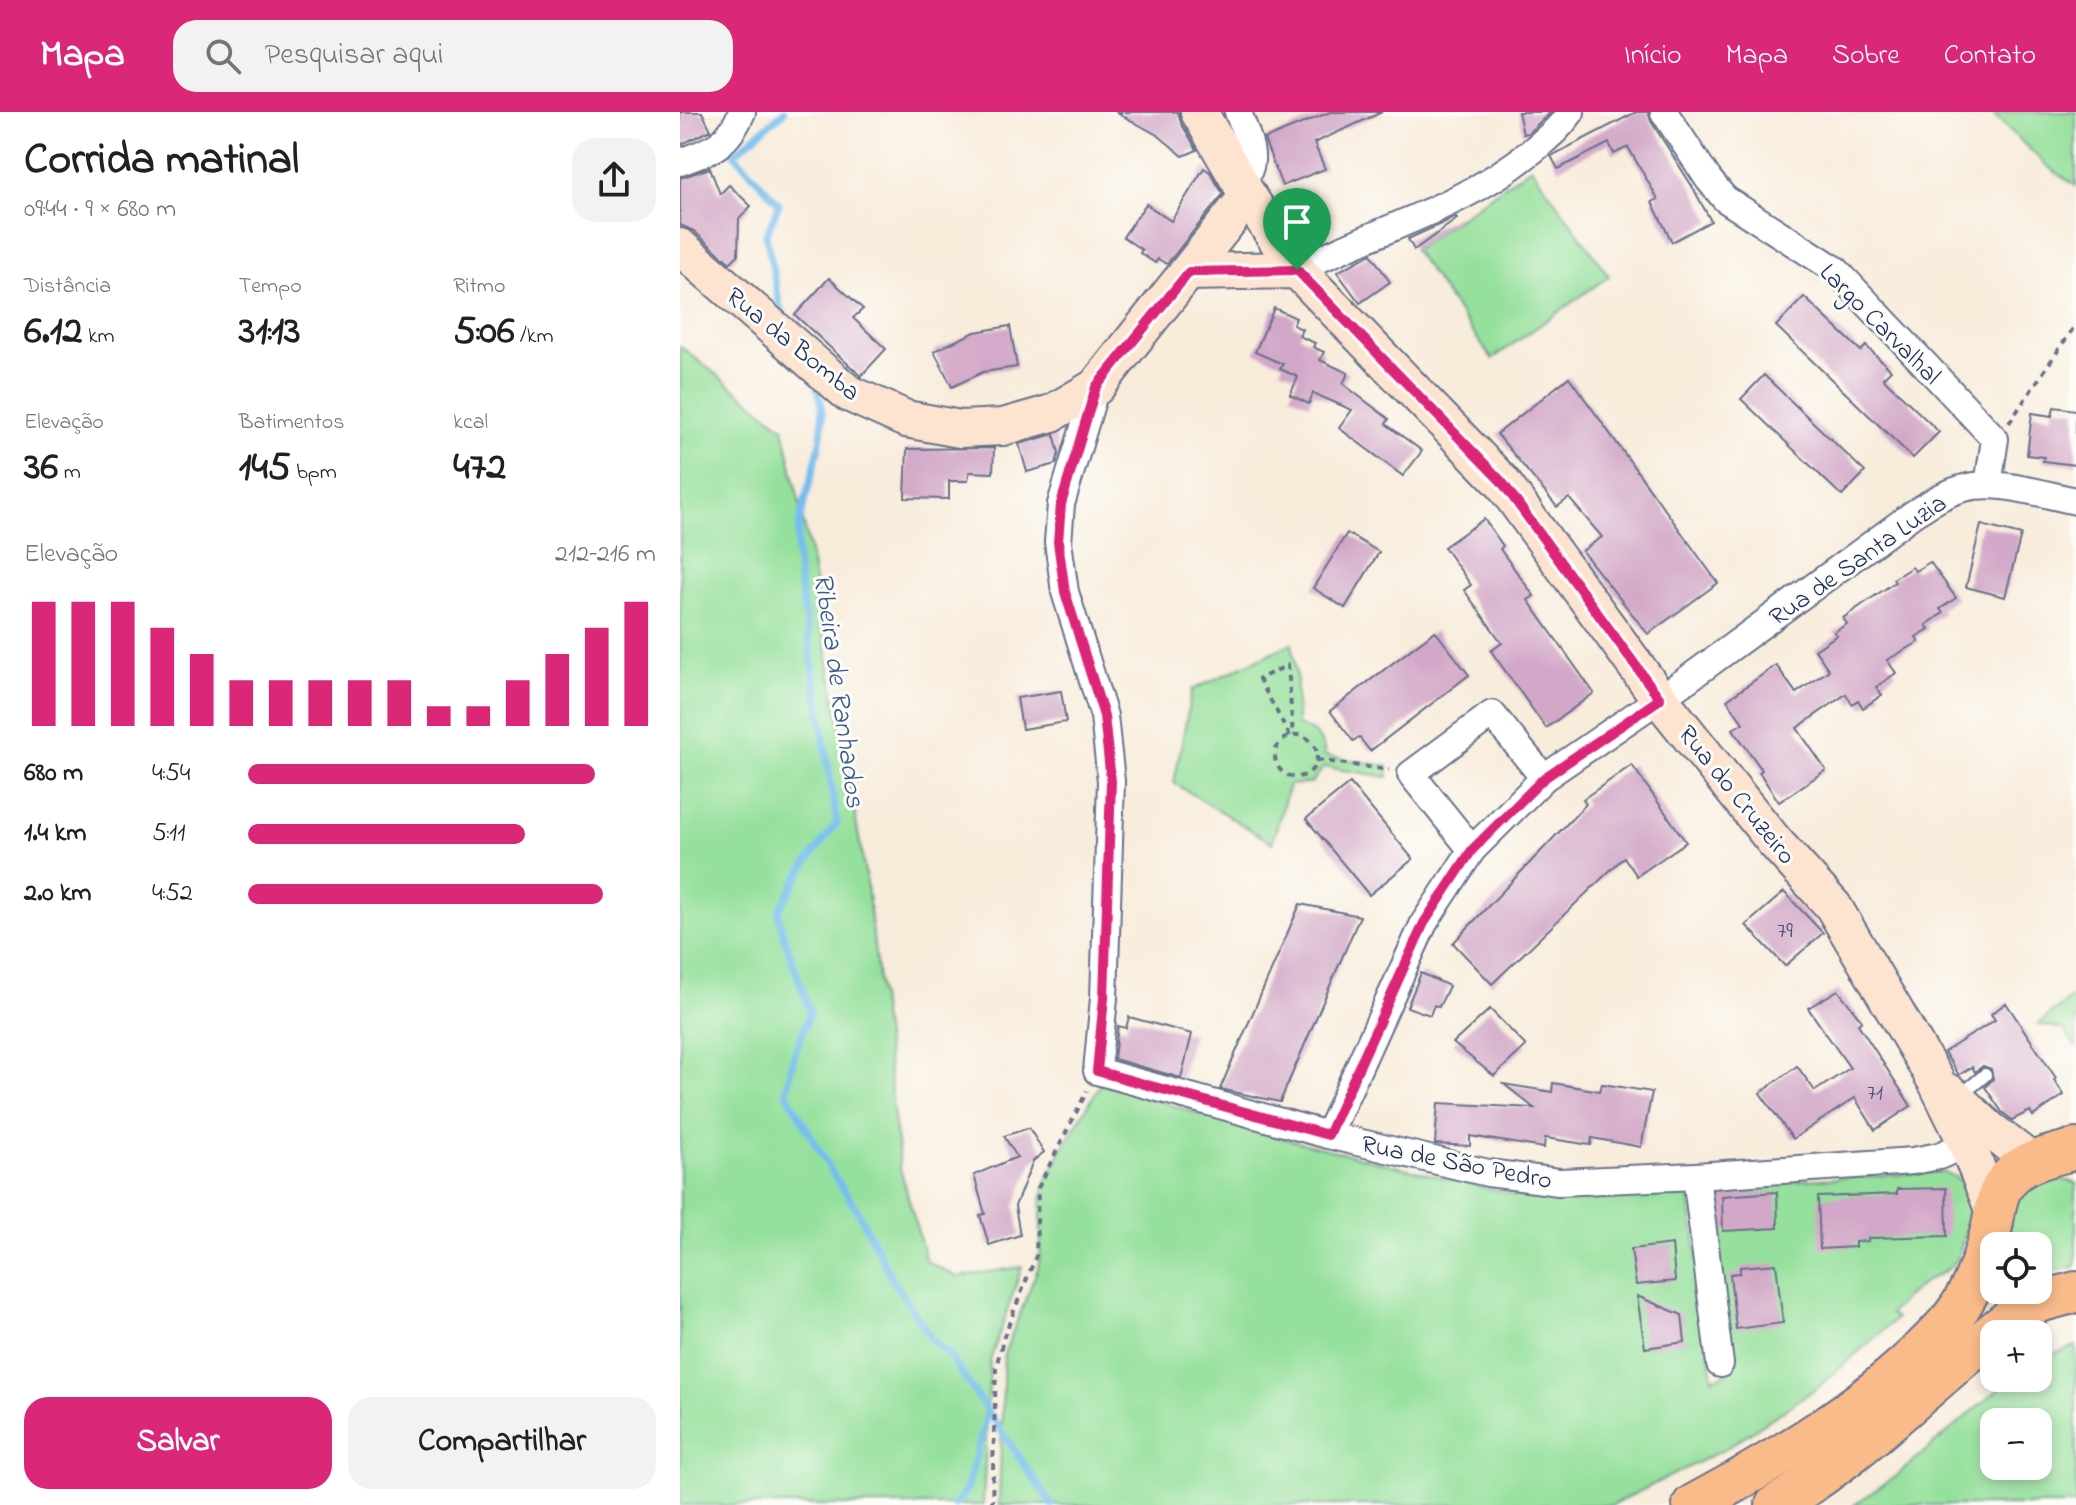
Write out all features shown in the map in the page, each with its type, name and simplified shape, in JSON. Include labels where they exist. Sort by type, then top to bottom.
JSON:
[{"type":"main road","points":[[1693,1505],[1778,1459],[1824,1429],[1920,1351],[1947,1324],[1966,1297],[1993,1228],[2001,1190],[2014,1174],[2059,1156]]},
{"type":"main road","points":[[1776,1505],[1840,1464],[1875,1437],[2009,1319],[2060,1292]]},
{"type":"street","points":[[680,162],[710,151],[733,133],[742,112]]},
{"type":"street","name":"Rua do Cruzeiro","points":[[1199,112],[1297,270],[1502,482],[1660,699],[1774,841],[1833,906],[1946,1090],[1967,1144],[1993,1228]]},
{"type":"street","points":[[1238,112],[1252,156],[1244,189]]},
{"type":"street","points":[[1189,272],[1297,270],[1327,254],[1441,208],[1464,195],[1510,168],[1561,127],[1571,112]]},
{"type":"street","name":"Largo Carvalhal","points":[[1664,112],[1725,199],[1836,270],[1995,439]]},
{"type":"street","name":"Rua da Bomba","points":[[680,247],[848,393],[906,419],[960,429],[1003,427],[1052,413],[1096,387],[1189,272],[1244,189]]},
{"type":"street","points":[[1096,387],[1061,504],[1058,542],[1065,592],[1104,716],[1111,781],[1104,998],[1097,1071]]},
{"type":"street","points":[[1988,485],[1995,439]]},
{"type":"street","name":"Rua de Santa Luzia","points":[[1328,1135],[1424,923],[1472,850],[1544,778],[1660,699],[1913,514],[1941,497],[1965,488],[1988,485],[2076,501]]},
{"type":"street","points":[[1472,850],[1411,774],[1492,714],[1544,778]]},
{"type":"street","name":"Rua de São Pedro","points":[[1097,1071],[1328,1135],[1488,1173],[1559,1182],[1913,1161],[1939,1156],[1967,1144]]},
{"type":"street","name":"Rua do Cruzeiro","points":[[1946,1090],[2059,1156]]},
{"type":"street","points":[[1696,1176],[1720,1364]]},
{"type":"lane","points":[[1946,1090],[1985,1075]]},
{"type":"path","points":[[1995,439],[1999,438],[2076,324]]},
{"type":"path","points":[[1288,665],[1292,736],[1259,679],[1288,665]]},
{"type":"path","points":[[1292,736],[1304,736],[1310,740],[1317,753],[1315,766],[1305,775],[1292,777],[1281,771],[1275,759],[1279,745],[1292,736]]},
{"type":"path","points":[[1317,760],[1411,774]]},
{"type":"path","points":[[992,1505],[996,1367],[1004,1336],[1036,1256],[1038,1188],[1097,1071]]},
{"type":"green space","points":[[1991,112],[2076,112],[2076,186],[2047,166]]},
{"type":"green space","points":[[1531,167],[1609,276],[1492,359],[1414,250]]},
{"type":"green space","points":[[680,346],[783,427],[810,552],[867,885],[900,1168],[926,1261],[957,1277],[1022,1267],[990,1361],[983,1505],[680,1505]]},
{"type":"green space","points":[[1292,643],[1297,681],[1297,725],[1317,736],[1325,756],[1388,766],[1388,777],[1324,767],[1311,783],[1289,785],[1272,843],[1174,783],[1192,690]]},
{"type":"green space","points":[[2076,994],[2076,1047],[2063,1029],[2038,1024]]},
{"type":"green space","points":[[1101,1083],[1261,1133],[1514,1195],[1565,1197],[1689,1190],[1713,1379],[1731,1371],[1711,1202],[1719,1188],[1940,1172],[1955,1177],[1966,1191],[1964,1239],[1950,1267],[1908,1296],[1890,1313],[1896,1319],[1817,1388],[1725,1449],[1612,1505],[999,1505],[1004,1354],[1038,1268],[1042,1202],[1047,1181]]},
{"type":"green space","points":[[2061,1179],[2076,1183],[2076,1266],[2052,1270],[2052,1232],[2011,1232],[2012,1210],[2018,1200],[2036,1185]]},
{"type":"green space","points":[[2076,1346],[2076,1505],[1854,1505],[1897,1475],[1995,1392],[2052,1392],[2052,1355]]},
{"type":"building","points":[[680,112],[702,112],[711,130],[680,145]]},
{"type":"building","points":[[1116,112],[1178,112],[1197,150],[1183,156],[1159,136]]},
{"type":"building","points":[[1330,112],[1382,112],[1314,143],[1325,169],[1282,186],[1264,139]]},
{"type":"building","points":[[1518,112],[1551,112],[1523,134]]},
{"type":"building","points":[[1636,112],[1648,112],[1711,221],[1672,242],[1652,202],[1658,199],[1628,147],[1614,154],[1609,143],[1558,169],[1551,156]]},
{"type":"building","points":[[710,168],[720,194],[729,185],[751,206],[739,219],[738,255],[730,263],[694,231],[680,225],[680,178]]},
{"type":"building","points":[[1204,168],[1210,172],[1223,194],[1167,264],[1158,259],[1155,263],[1123,237],[1146,204],[1171,221]]},
{"type":"building","points":[[1457,219],[1414,250],[1408,239]]},
{"type":"building","points":[[1371,254],[1390,282],[1360,303],[1337,272]]},
{"type":"building","points":[[829,278],[863,309],[853,318],[886,349],[861,376],[795,315]]},
{"type":"building","points":[[1804,297],[1861,351],[1866,346],[1891,370],[1883,378],[1939,432],[1913,458],[1776,326]]},
{"type":"building","points":[[1274,308],[1296,318],[1293,325],[1302,329],[1299,336],[1315,343],[1313,347],[1324,352],[1320,360],[1348,373],[1343,384],[1389,419],[1386,424],[1422,451],[1403,476],[1339,428],[1352,410],[1313,393],[1309,404],[1290,395],[1298,377],[1280,369],[1283,364],[1255,352]]},
{"type":"building","points":[[1010,326],[1017,367],[983,372],[952,387],[934,351],[975,332]]},
{"type":"building","points":[[1764,375],[1865,472],[1842,496],[1741,399]]},
{"type":"building","points":[[1569,377],[1718,583],[1648,634],[1582,551],[1602,537],[1569,498],[1557,507],[1497,434]]},
{"type":"building","points":[[2054,407],[2076,410],[2076,465],[2043,461],[2044,457],[2027,455],[2032,413],[2052,416]]},
{"type":"building","points":[[1054,434],[1059,453],[1056,464],[1027,472],[1019,444]]},
{"type":"building","points":[[994,448],[993,473],[969,472],[968,481],[949,481],[949,499],[905,498],[907,449]]},
{"type":"building","points":[[1484,519],[1503,546],[1500,549],[1534,596],[1528,600],[1594,693],[1546,728],[1491,651],[1502,643],[1464,590],[1471,585],[1444,547]]},
{"type":"building","points":[[1981,525],[2021,535],[2005,597],[1966,587]]},
{"type":"building","points":[[1347,533],[1379,552],[1345,608],[1313,588]]},
{"type":"building","points":[[1930,562],[1956,598],[1940,609],[1943,613],[1926,625],[1929,629],[1916,637],[1919,642],[1887,660],[1896,673],[1876,687],[1882,695],[1863,708],[1858,700],[1852,704],[1846,694],[1797,728],[1826,770],[1779,802],[1759,772],[1762,770],[1733,729],[1743,723],[1727,700],[1776,665],[1796,693],[1829,670],[1815,650],[1847,624],[1843,618],[1895,582],[1893,579],[1912,567],[1915,571]]},
{"type":"building","points":[[1435,631],[1469,675],[1370,751],[1359,737],[1353,741],[1330,711]]},
{"type":"building","points":[[1061,691],[1066,722],[1022,729],[1017,698]]},
{"type":"building","points":[[1632,765],[1686,842],[1637,876],[1624,857],[1492,984],[1453,943],[1586,804],[1583,799]]},
{"type":"building","points":[[1350,783],[1413,859],[1369,895],[1306,819]]},
{"type":"building","points":[[1784,892],[1823,933],[1785,966],[1746,925]]},
{"type":"building","points":[[1300,904],[1360,916],[1280,1102],[1220,1089]]},
{"type":"building","points":[[1421,973],[1449,986],[1439,1007],[1434,1005],[1430,1015],[1407,1007]]},
{"type":"building","points":[[1838,990],[1862,1021],[1858,1024],[1911,1106],[1875,1130],[1855,1098],[1793,1139],[1760,1093],[1797,1066],[1815,1091],[1850,1068],[1808,1008]]},
{"type":"building","points":[[2006,1003],[2064,1095],[2033,1116],[2030,1111],[2012,1120],[2002,1112],[1985,1087],[1993,1079],[1991,1069],[1983,1066],[1975,1072],[1972,1067],[1959,1075],[1944,1052],[1995,1020],[1991,1014]]},
{"type":"building","points":[[1490,1009],[1526,1046],[1494,1076],[1453,1043]]},
{"type":"building","points":[[1129,1017],[1192,1034],[1181,1078],[1114,1059],[1118,1026],[1126,1028]]},
{"type":"building","points":[[1553,1083],[1600,1091],[1602,1084],[1652,1092],[1641,1147],[1592,1138],[1591,1145],[1545,1138],[1544,1148],[1470,1136],[1470,1146],[1435,1144],[1438,1103],[1534,1108],[1504,1084],[1552,1092]]},
{"type":"building","points":[[1029,1128],[1044,1152],[1033,1161],[1015,1206],[1020,1235],[989,1245],[980,1215],[985,1214],[974,1175],[1017,1157],[1004,1136]]},
{"type":"building","points":[[1946,1188],[1947,1236],[1868,1238],[1868,1241],[1855,1242],[1855,1247],[1820,1249],[1818,1197],[1897,1194],[1897,1189]]},
{"type":"building","points":[[1777,1192],[1778,1228],[1723,1231],[1722,1196]]},
{"type":"building","points":[[1672,1244],[1675,1281],[1636,1285],[1631,1249]]},
{"type":"building","points":[[1776,1264],[1783,1323],[1736,1329],[1730,1274],[1740,1273],[1740,1267]]},
{"type":"building","points":[[1637,1296],[1682,1315],[1685,1342],[1645,1348]]},
{"type":"waterway","name":"Ribeira de Ranhados","points":[[784,112],[734,154],[779,204],[766,235],[780,306],[787,320]]},
{"type":"waterway","name":"Ribeira de Ranhados","points":[[816,385],[821,402],[820,439],[801,516],[797,560],[837,823],[807,863],[778,912],[810,1012],[794,1056],[786,1092],[856,1208],[892,1279],[933,1341],[949,1355],[1052,1505]]},
{"type":"waterway","name":"Ribeira de Ranhados","points":[[955,1505],[967,1489],[987,1414]]},
{"type":"route","points":[[1297,270],[1502,482],[1660,699],[1544,778],[1472,850],[1424,923],[1328,1135],[1097,1071],[1104,998],[1111,781],[1104,716],[1065,592],[1058,542],[1061,504],[1096,387],[1189,272],[1297,270]]}]
